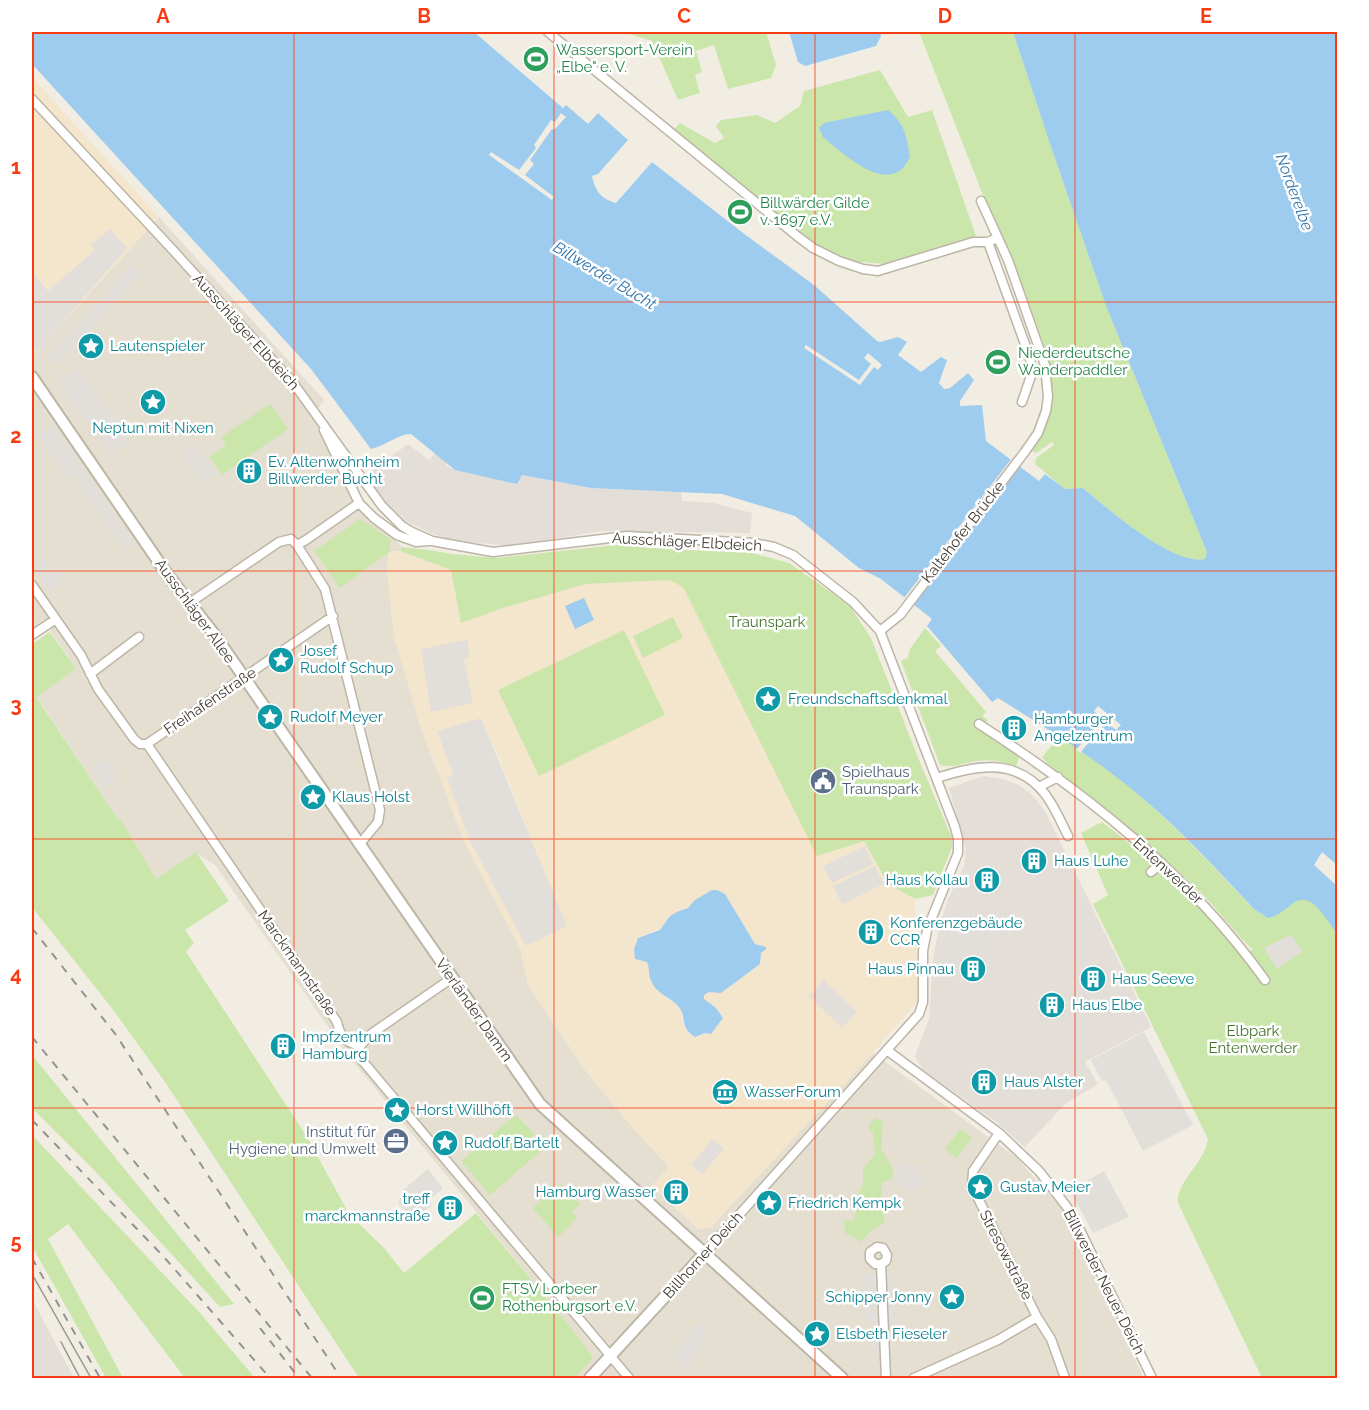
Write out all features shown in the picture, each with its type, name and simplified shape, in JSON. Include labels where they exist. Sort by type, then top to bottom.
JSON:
[{"type":"street","points":[[548,32],[797,236],[823,254],[851,266],[878,271],[973,242],[992,240]]},
{"type":"street","name":"Ausschläger Elbdeich","points":[[32,99],[294,384],[381,506],[402,526],[432,541],[493,552],[627,536],[754,543],[774,547],[793,555],[854,602],[880,631],[958,839],[958,853],[927,930],[923,951],[922,1009],[888,1051]]},
{"type":"street","points":[[981,201],[1030,358],[1032,373],[1022,402]]},
{"type":"street","name":"Kaltehofer Brücke","points":[[880,631],[893,622],[909,602],[1033,442],[1042,425],[1046,411],[1048,382],[1042,354],[1008,260],[992,240]]},
{"type":"street","name":"Ausschläger Allee","points":[[32,377],[167,574],[191,602],[359,845]]},
{"type":"street","points":[[318,416],[332,450],[359,503],[374,518],[398,535],[416,542],[432,541]]},
{"type":"street","points":[[297,544],[359,503]]},
{"type":"street","points":[[191,602],[279,542],[291,539],[297,544],[325,589],[380,810],[378,822],[359,845]]},
{"type":"street","name":"Marckmannstraße","points":[[32,585],[81,655],[98,689],[134,739],[140,744],[147,744],[337,1022],[340,1034],[346,1041],[360,1046],[361,1059],[629,1378]]},
{"type":"street","name":"Freihafenstraße","points":[[147,744],[333,616]]},
{"type":"street","points":[[32,635],[56,619]]},
{"type":"street","points":[[90,674],[139,637]]},
{"type":"street","name":"Entenwerder","points":[[979,724],[1058,777],[1162,863],[1198,898],[1265,980]]},
{"type":"street","points":[[937,778],[968,768],[989,767],[1016,773],[1040,788],[1051,802],[1068,836]]},
{"type":"street","points":[[1040,788],[1058,777]]},
{"type":"street","name":"Vierländer Damm","points":[[359,845],[540,1104],[842,1378]]},
{"type":"street","points":[[1151,872],[1162,863]]},
{"type":"street","points":[[360,1046],[368,1036],[452,978]]},
{"type":"street","name":"Billwerder Neuer Deich","points":[[888,1051],[999,1133],[1039,1171],[1067,1207],[1079,1228],[1152,1378]]},
{"type":"street","name":"Billhorner Deich","points":[[590,1378],[888,1051]]},
{"type":"street","name":"Stresowstraße","points":[[999,1133],[973,1171],[971,1183],[1037,1317],[1051,1339],[1065,1378]]},
{"type":"street","points":[[881,1264],[886,1378]]},
{"type":"street","points":[[914,1378],[998,1340],[1037,1317]]},
{"type":"shaded area","points":[[32,77],[159,217],[32,357]]},
{"type":"shaded area","points":[[159,217],[324,400],[313,416],[354,500],[402,547],[400,551],[389,552],[387,568],[394,636],[420,725],[464,841],[520,948],[528,985],[586,1071],[625,1119],[669,1167],[652,1186],[698,1229],[711,1227],[873,1053],[1017,1158],[1062,1209],[1144,1378],[575,1378],[592,1358],[569,1325],[350,1058],[215,865],[195,853],[156,879],[121,820],[117,818],[36,696],[76,669],[45,623],[32,631],[32,356]]},
{"type":"shaded area","points":[[110,229],[127,248],[37,352],[32,347],[32,271],[48,291],[95,250],[91,245]]},
{"type":"shaded area","points":[[133,264],[141,273],[57,365],[47,358]]},
{"type":"shaded area","points":[[77,367],[131,441],[111,455],[57,382]]},
{"type":"shaded area","points":[[52,424],[134,544],[125,551],[73,475],[67,478],[38,435]]},
{"type":"shaded area","points":[[194,443],[216,474],[202,483],[181,452]]},
{"type":"shaded area","points":[[408,444],[429,460],[436,452],[445,453],[446,466],[455,470],[517,483],[522,475],[591,488],[681,492],[682,501],[714,503],[752,513],[750,533],[601,531],[510,546],[456,541],[432,534],[406,521],[387,504],[364,476]]},
{"type":"shaded area","name":"Hamburg Wasser","points":[[400,551],[451,570],[461,623],[585,584],[669,580],[683,587],[817,855],[865,840],[888,884],[915,899],[918,1001],[873,1053],[711,1227],[699,1229],[652,1186],[669,1167],[625,1119],[586,1071],[528,985],[520,948],[464,841],[420,725],[394,636],[387,568],[389,552]],"holes":[[[481,718],[499,758],[558,905],[448,777],[454,774]],[[712,890],[725,894],[755,944],[766,947],[766,949],[761,953],[760,964],[721,993],[709,992],[704,995],[704,1000],[716,1008],[723,1018],[711,1034],[705,1033],[695,1037],[683,1026],[681,1009],[673,1001],[667,999],[650,977],[649,966],[645,961],[643,935],[660,930],[666,921]]]},
{"type":"shaded area","points":[[42,559],[65,574],[53,591],[35,569]]},
{"type":"shaded area","points":[[467,640],[470,657],[464,659],[473,703],[431,712],[421,649]]},
{"type":"shaded area","points":[[481,718],[567,926],[526,946],[469,839],[447,778],[453,774],[437,731]]},
{"type":"shaded area","points":[[107,759],[119,779],[105,787],[91,769]]},
{"type":"shaded area","points":[[984,776],[1003,779],[1019,785],[1033,796],[1045,811],[1151,1027],[1085,1062],[1098,1084],[1065,1104],[1025,1147],[996,1122],[923,1070],[915,1056],[929,1019],[933,958],[938,932],[948,899],[964,866],[966,850],[949,788]]},
{"type":"shaded area","points":[[865,846],[873,864],[832,883],[823,866]]},
{"type":"shaded area","points":[[875,866],[884,884],[842,904],[833,886]]},
{"type":"shaded area","points":[[970,909],[983,925],[989,920],[998,934],[950,969],[945,964],[942,930]]},
{"type":"shaded area","points":[[1291,935],[1303,951],[1277,969],[1264,948]]},
{"type":"shaded area","points":[[824,980],[857,1012],[842,1028],[809,996]]},
{"type":"shaded area","points":[[1144,1032],[1193,1125],[1143,1151],[1106,1080],[1102,1081],[1091,1060]]},
{"type":"shaded area","points":[[713,1139],[724,1149],[702,1174],[691,1165]]},
{"type":"shaded area","points":[[896,1165],[919,1165],[925,1186],[909,1193],[906,1186],[900,1188],[896,1182]]},
{"type":"shaded area","points":[[428,1169],[443,1188],[429,1200],[432,1205],[423,1212],[419,1208],[409,1216],[398,1203],[404,1189]]},
{"type":"shaded area","points":[[1104,1171],[1129,1217],[1093,1233],[1070,1190]]},
{"type":"shaded area","points":[[864,1274],[878,1274],[883,1355],[875,1355],[873,1320],[866,1320]]},
{"type":"shaded area","points":[[885,1276],[894,1276],[897,1324],[888,1325]]},
{"type":"shaded area","points":[[32,1299],[42,1318],[74,1378],[32,1378]]},
{"type":"shaded area","points":[[699,1322],[707,1327],[698,1353],[688,1371],[672,1354]]},
{"type":"green space","points":[[623,32],[766,32],[776,65],[771,78],[728,89],[714,45],[696,51],[702,72],[695,75],[700,93],[678,100],[652,41]]},
{"type":"green space","points":[[919,32],[1013,32],[1106,306],[1207,552],[1205,559],[1191,559],[1158,545],[1124,522],[1083,488],[1065,489],[1035,464],[1036,458],[1054,445],[1052,442],[1036,453],[1033,452],[1046,425],[1053,397],[1048,356],[1015,265],[990,213]]},
{"type":"green space","points":[[880,70],[908,117],[932,110],[976,236],[884,264],[851,261],[817,248],[674,129],[680,123],[715,143],[724,138],[716,126],[721,120],[757,115],[775,123],[800,106],[804,91]]},
{"type":"green space","points":[[270,404],[288,429],[222,475],[209,457],[226,445],[221,437]]},
{"type":"green space","points":[[360,519],[391,539],[389,552],[340,588],[314,551]]},
{"type":"green space","name":"Traunspark","points":[[616,545],[752,553],[789,563],[849,605],[871,638],[952,838],[952,847],[933,895],[915,899],[888,884],[864,841],[817,856],[683,587],[669,580],[585,584],[461,623],[451,570],[400,551],[402,547],[497,558]]},
{"type":"green space","points":[[673,617],[683,638],[643,658],[633,636]]},
{"type":"green space","points":[[925,628],[941,646],[935,651],[986,712],[982,716],[988,720],[986,724],[1020,755],[1016,766],[988,760],[954,766],[940,765],[901,661],[908,658],[910,649]]},
{"type":"green space","points":[[624,630],[665,715],[539,776],[498,690]]},
{"type":"green space","points":[[50,632],[76,669],[36,697],[117,818],[121,820],[156,879],[196,852],[229,901],[185,930],[194,943],[186,952],[307,1137],[349,1214],[384,1248],[404,1273],[476,1213],[569,1325],[593,1358],[575,1378],[359,1378],[165,1082],[114,1011],[32,907],[32,644]]},
{"type":"green space","name":"Elbpark Entenwerder","points":[[1059,737],[1087,754],[1138,794],[1163,816],[1255,910],[1264,916],[1296,889],[1337,920],[1337,1378],[1262,1378],[1178,1203],[1181,1187],[1202,1156],[1208,1139],[1093,904],[1108,895],[1081,833],[1102,822],[1164,870],[1245,954],[1253,949],[1208,900],[1166,860],[1048,764],[1042,757]]},
{"type":"green space","points":[[32,1055],[234,1304],[220,1307],[95,1171],[32,1108]]},
{"type":"green space","points":[[517,1116],[535,1134],[533,1137],[542,1150],[490,1195],[461,1161]]},
{"type":"green space","points":[[875,1118],[883,1122],[881,1149],[892,1167],[893,1176],[889,1181],[882,1182],[884,1223],[873,1229],[861,1242],[845,1233],[844,1221],[854,1220],[858,1203],[855,1201],[863,1184],[863,1169],[875,1154],[873,1133],[869,1125]]},
{"type":"green space","points":[[960,1129],[972,1138],[955,1158],[945,1149]]},
{"type":"green space","points":[[32,1135],[200,1313],[255,1378],[185,1378],[68,1224],[48,1239],[123,1378],[106,1378],[32,1246]]},
{"type":"green space","points":[[560,1184],[580,1204],[572,1212],[577,1218],[558,1237],[533,1208]]},
{"type":"water","points":[[32,32],[474,32],[563,108],[566,105],[588,124],[598,113],[628,140],[598,174],[592,176],[597,190],[603,197],[616,203],[652,162],[814,285],[877,341],[898,337],[907,342],[898,355],[921,372],[941,357],[947,360],[939,383],[944,389],[950,388],[968,373],[974,380],[960,401],[960,406],[982,405],[986,441],[1039,481],[1045,474],[1065,489],[1083,488],[1124,522],[1159,545],[1192,559],[1205,559],[1207,552],[1106,306],[1013,32],[1337,32],[1337,933],[1318,908],[1306,900],[1299,900],[1268,918],[1255,910],[1185,837],[1124,783],[1071,745],[998,698],[992,702],[927,626],[932,619],[881,579],[859,568],[795,516],[722,494],[591,488],[522,475],[517,484],[455,470],[411,434],[371,449],[311,369],[32,64]]},
{"type":"water","points":[[789,32],[880,32],[881,36],[876,46],[805,66],[798,62]]},
{"type":"water","points":[[888,110],[904,130],[910,157],[902,169],[893,174],[883,174],[861,166],[823,137],[819,128],[824,123]]},
{"type":"water","points":[[584,598],[594,620],[575,629],[565,606]]},
{"type":"water","points":[[712,890],[725,894],[755,944],[766,947],[766,949],[761,953],[760,964],[721,993],[709,992],[704,995],[704,999],[716,1008],[723,1018],[711,1034],[705,1033],[695,1037],[687,1029],[678,1006],[659,992],[653,984],[647,962],[635,959],[634,949],[638,938],[660,930],[670,916],[688,908],[695,900]]},
{"type":"pier","points":[[561,113],[566,117],[554,130],[552,129],[530,160],[534,164],[525,175],[554,197],[552,200],[489,155],[491,152],[519,170],[536,148],[534,145],[551,120],[555,122]]},
{"type":"pier","points":[[806,345],[859,380],[871,364],[864,358],[868,353],[882,365],[878,370],[874,367],[860,385],[804,348]]},
{"type":"pier","points":[[1012,458],[1021,465],[913,605],[904,598]]},
{"type":"pier","points":[[1098,706],[1121,725],[1116,730],[1106,722],[1080,753],[1076,750],[1103,719],[1094,711]]},
{"type":"pier","points":[[1322,852],[1337,865],[1337,886],[1314,865]]},
{"type":"tram line","points":[[32,1274],[91,1378]]},
{"type":"tram line","points":[[61,1342],[80,1378]]},
{"type":"railway","points":[[32,928],[116,1035],[341,1378]]},
{"type":"railway","points":[[32,1037],[312,1378]]},
{"type":"railway","points":[[32,1120],[163,1256],[270,1378]]},
{"type":"railway","points":[[32,1258],[100,1378]]},
{"type":"railway","points":[[260,1328],[299,1378]]},
{"type":"place","name":"Wassersport-Verein „Elbe\" e. V.","points":[[536,59]]},
{"type":"place","name":"Billwärder Gilde v. 1697 e.V.","points":[[740,212]]},
{"type":"place","name":"Lautenspieler","points":[[91,346]]},
{"type":"place","name":"Niederdeutsche Wanderpaddler","points":[[998,362]]},
{"type":"place","name":"Neptun mit Nixen","points":[[153,402]]},
{"type":"place","name":"Ev. Altenwohnheim Billwerder Bucht","points":[[249,471]]},
{"type":"place","name":"Josef Rudolf Schup","points":[[281,660]]},
{"type":"place","name":"Freundschaftsdenkmal","points":[[768,699]]},
{"type":"place","name":"Rudolf Meyer","points":[[270,717]]},
{"type":"place","name":"Hamburger Angelzentrum","points":[[1014,728]]},
{"type":"place","name":"Spielhaus Traunspark","points":[[823,781]]},
{"type":"place","name":"Klaus Holst","points":[[313,797]]},
{"type":"place","name":"Haus Luhe","points":[[1034,861]]},
{"type":"place","name":"Haus Kollau","points":[[987,880]]},
{"type":"place","name":"Konferenzgebäude CCR","points":[[871,932]]},
{"type":"place","name":"Haus Pinnau","points":[[973,969]]},
{"type":"place","name":"Haus Seeve","points":[[1093,979]]},
{"type":"place","name":"Haus Elbe","points":[[1052,1005]]},
{"type":"place","name":"Impfzentrum Hamburg","points":[[283,1046]]},
{"type":"place","name":"Haus Alster","points":[[984,1082]]},
{"type":"place","name":"WasserForum","points":[[725,1092]]},
{"type":"place","name":"Horst Willhöft","points":[[397,1110]]},
{"type":"place","name":"Institut für Hygiene und Umwelt","points":[[396,1141]]},
{"type":"place","name":"Rudolf Bartelt","points":[[445,1143]]},
{"type":"place","name":"Gustav Meier","points":[[980,1187]]},
{"type":"place","name":"Hamburg Wasser","points":[[676,1192]]},
{"type":"place","name":"Friedrich Kempk","points":[[769,1203]]},
{"type":"place","name":"treff marckmannstraße","points":[[450,1208]]},
{"type":"place","name":"Schipper Jonny","points":[[952,1297]]},
{"type":"place","name":"FTSV Lorbeer Rothenburgsort e.V.","points":[[482,1298]]},
{"type":"place","name":"Elsbeth Fieseler","points":[[817,1334]]},
{"type":"water label","name":"Norderelbe","points":[[1295,192]]},
{"type":"water label","name":"Billwerder Bucht","points":[[605,275]]}]
